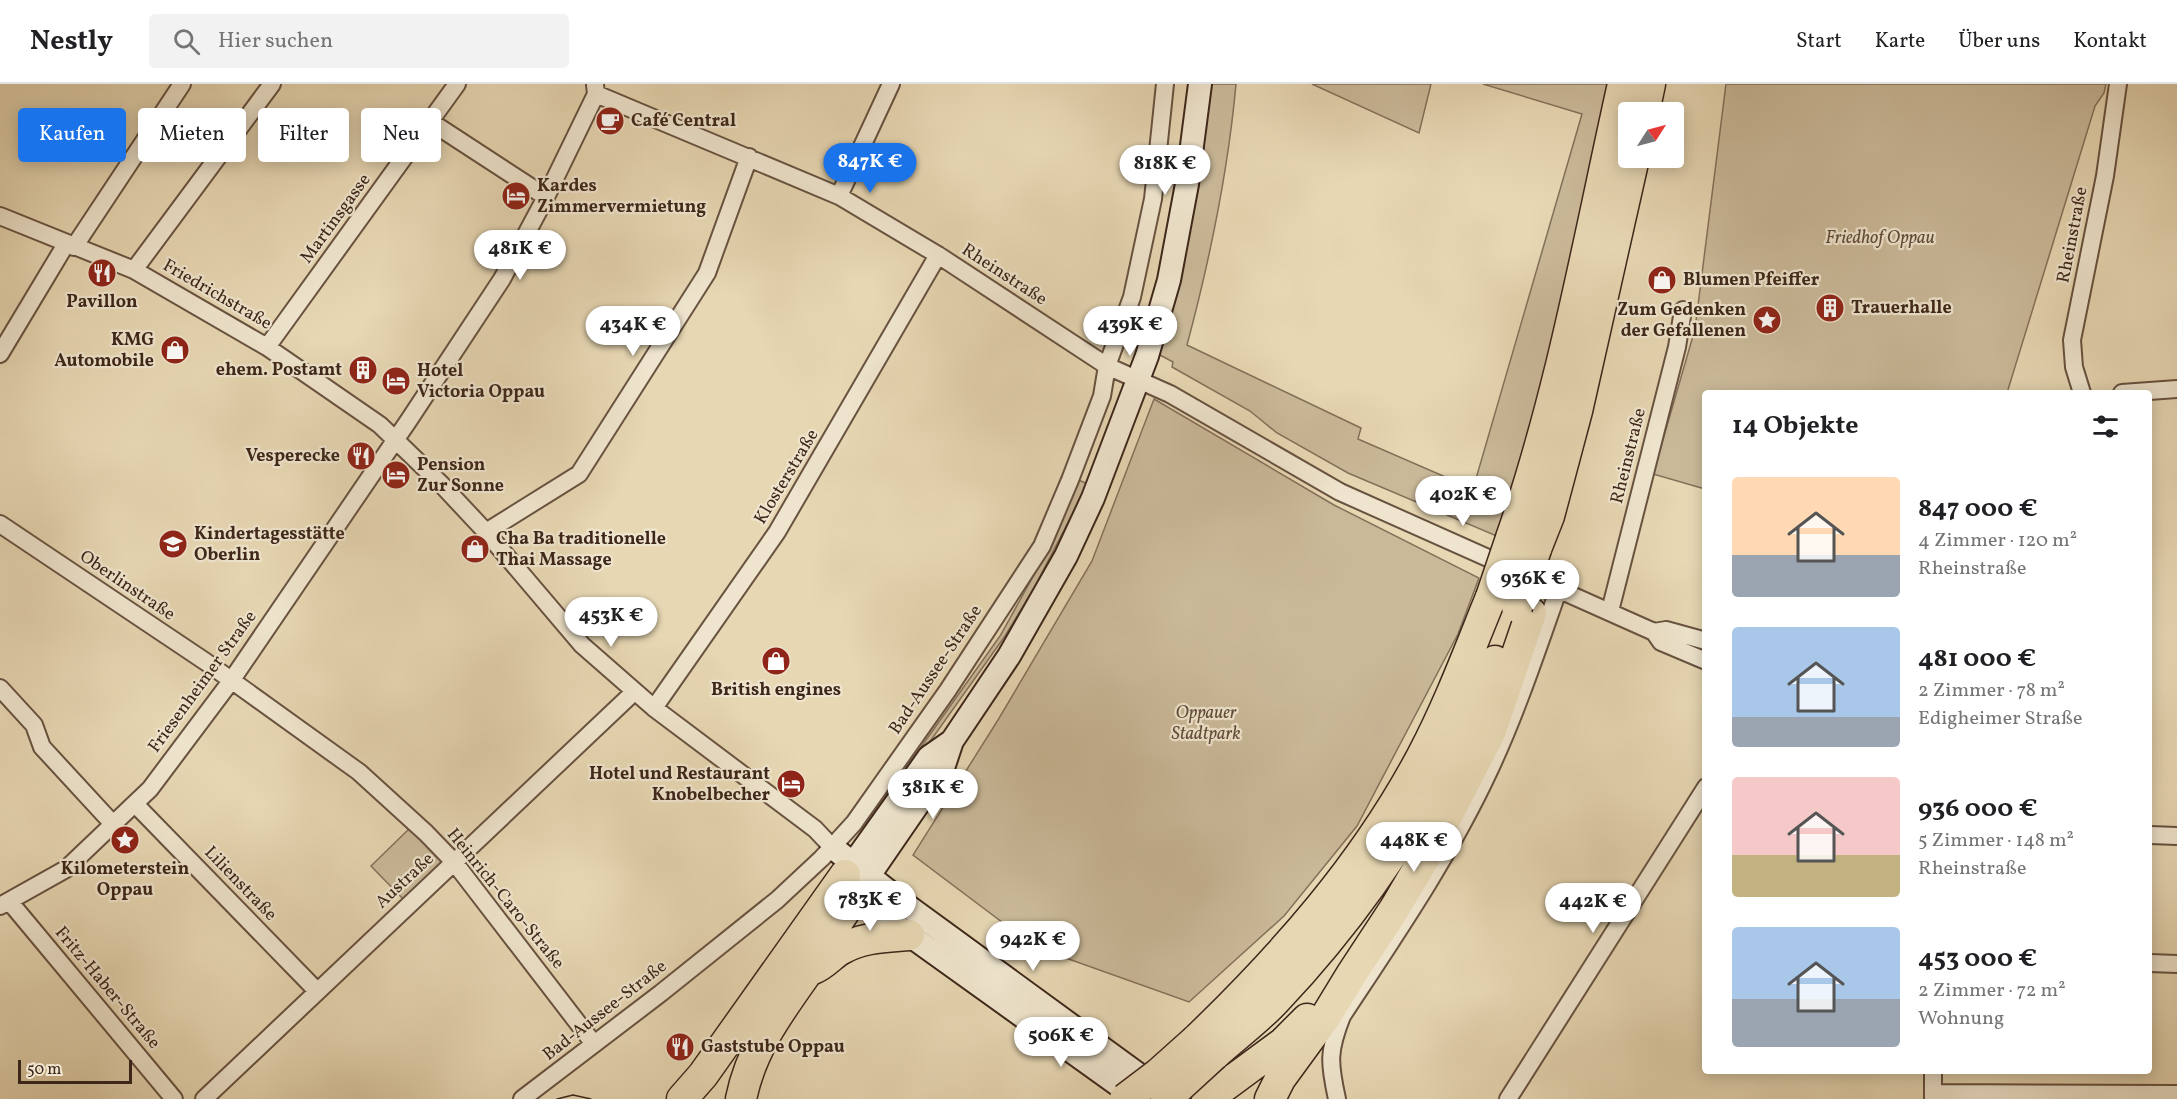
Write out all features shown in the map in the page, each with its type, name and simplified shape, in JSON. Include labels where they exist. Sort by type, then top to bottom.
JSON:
[{"type":"highway","points":[[1166,1099],[1257,980],[1326,900],[1364,850],[1421,757],[1452,694],[1513,606],[1532,548],[1528,487],[1561,365],[1623,84]]},
{"type":"highway","points":[[1646,102],[1650,84]]},
{"type":"highway","points":[[1270,1099],[1280,1079],[1326,1016],[1395,908],[1432,845],[1490,733],[1513,606],[1532,548],[1549,516],[1576,411],[1632,168]]},
{"type":"highway","points":[[741,1099],[745,1079],[756,1050],[808,971],[856,878]]},
{"type":"highway","points":[[682,1099],[856,878]]},
{"type":"highway","points":[[808,971],[823,965],[837,951],[860,940],[909,935]]},
{"type":"highway","points":[[1207,1099],[1283,1043],[1351,975]]},
{"type":"highway","points":[[1251,1099],[1283,1043]]},
{"type":"highway","points":[[1125,1099],[1158,1074],[1205,1048]]},
{"type":"street","points":[[0,354],[70,245],[182,84]]},
{"type":"street","points":[[134,270],[272,84]]},
{"type":"street","name":"Martinsgasse","points":[[441,108],[457,84]]},
{"type":"street","points":[[839,196],[891,84]]},
{"type":"street","name":"Bad-Aussee-Straße","points":[[522,1099],[777,900],[832,847],[854,823],[948,690],[1042,546],[1070,480],[1101,396],[1107,366],[1132,297],[1153,199],[1165,84]]},
{"type":"street","points":[[856,878],[943,768],[952,741],[1009,656],[1066,556],[1093,498],[1150,349],[1171,269],[1187,184],[1200,84]]},
{"type":"street","name":"Rheinstraße","points":[[2081,390],[2074,367],[2072,340],[2104,176],[2118,84]]},
{"type":"street","name":"Rheinstraße","points":[[596,89],[839,196],[938,255],[1107,366],[1170,394],[1340,492],[1559,588],[1654,632],[1661,642],[1702,659]]},
{"type":"street","name":"Friesenheimer Straße","points":[[5,903],[66,868],[135,804],[150,789],[231,681],[396,440],[502,279],[546,197],[596,89]]},
{"type":"street","points":[[441,129],[546,197]]},
{"type":"street","points":[[486,532],[579,474],[707,273],[748,157]]},
{"type":"street","name":"Martinsgasse","points":[[267,347],[402,162]]},
{"type":"street","name":"Friedrichstraße","points":[[0,216],[134,270],[267,347],[380,425],[442,485],[486,532],[582,645],[634,692],[815,829],[832,847]]},
{"type":"street","name":"Klosterstraße","points":[[654,708],[777,532],[938,255]]},
{"type":"street","name":"Rheinstraße","points":[[1610,612],[1677,346],[1683,310]]},
{"type":"street","points":[[2152,391],[2176,390]]},
{"type":"street","name":"Oberlinstraße","points":[[0,524],[231,681]]},
{"type":"street","points":[[1337,1099],[1330,1061],[1333,1037],[1342,1016],[1417,903],[1488,773],[1511,723],[1559,588]]},
{"type":"street","name":"Rheinstraße","points":[[1654,632],[1666,630],[1702,640]]},
{"type":"street","name":"Heinrich-Caro-Straße","points":[[231,681],[359,772],[426,833],[454,862],[594,1044]]},
{"type":"street","points":[[0,688],[34,725],[42,747],[113,824]]},
{"type":"street","name":"Austraße","points":[[204,1099],[634,692]]},
{"type":"street","points":[[1508,1099],[1702,793]]},
{"type":"street","name":"Lilienstraße","points":[[135,804],[317,991]]},
{"type":"street","points":[[2152,835],[2177,836]]},
{"type":"street","points":[[832,847],[856,878],[909,935],[1138,1099]]},
{"type":"street","points":[[856,878],[1172,1099]]},
{"type":"street","name":"Fritz-Haber-Straße","points":[[5,903],[174,1099]]},
{"type":"street","points":[[2152,963],[2177,964]]},
{"type":"street","points":[[1933,1074],[1933,1096],[2177,1094]]},
{"type":"green space","points":[[1210,84],[1236,84],[1217,215],[1187,345],[1361,428],[1358,439],[1473,489],[1582,114],[1483,84],[1612,84],[1555,339],[1499,537],[1348,473],[1277,433],[1250,411],[1172,367],[1173,362],[1158,354]]},
{"type":"green space","points":[[1312,84],[1431,84],[1419,133]]},
{"type":"green space","name":"Friedhof Oppau","points":[[1726,84],[2106,84],[2104,93],[2095,106],[2008,390],[1702,390],[1702,488],[1653,474],[1695,329]]},
{"type":"green space","name":"Oppauer Stadtpark","points":[[1154,399],[1334,505],[1479,578],[1458,634],[1357,826],[1284,916],[1189,1002],[1035,947],[913,855],[998,720],[1092,561]]},
{"type":"green space","points":[[1076,479],[1088,484],[1033,590],[1005,636],[868,826],[867,823],[1000,636],[1050,546]]},
{"type":"green space","points":[[412,826],[446,860],[404,900],[371,866]]},
{"type":"tram line","points":[[557,1099],[573,1095],[591,1099]]},
{"type":"place","name":"Café Central","points":[[610,121]]},
{"type":"place","name":"Kardes Zimmervermietung","points":[[516,196]]},
{"type":"place","name":"Pavillon","points":[[102,273]]},
{"type":"place","name":"Blumen Pfeiffer","points":[[1662,280]]},
{"type":"place","name":"Trauerhalle","points":[[1830,308]]},
{"type":"place","name":"Zum Gedenken der Gefallenen","points":[[1767,320]]},
{"type":"place","name":"KMG Automobile","points":[[175,350]]},
{"type":"place","name":"ehem. Postamt","points":[[363,370]]},
{"type":"place","name":"Hotel Victoria Oppau","points":[[396,381]]},
{"type":"place","name":"Vesperecke","points":[[361,456]]},
{"type":"place","name":"Pension Zur Sonne","points":[[396,475]]},
{"type":"place","name":"Kindertagesstätte Oberlin","points":[[173,544]]},
{"type":"place","name":"Cha Ba traditionelle Thai Massage","points":[[475,549]]},
{"type":"place","name":"British engines","points":[[776,661]]},
{"type":"place","name":"Hotel und Restaurant Knobelbecher","points":[[791,784]]},
{"type":"place","name":"Kilometerstein Oppau","points":[[125,840]]},
{"type":"place","name":"Gaststube Oppau","points":[[680,1047]]}]
